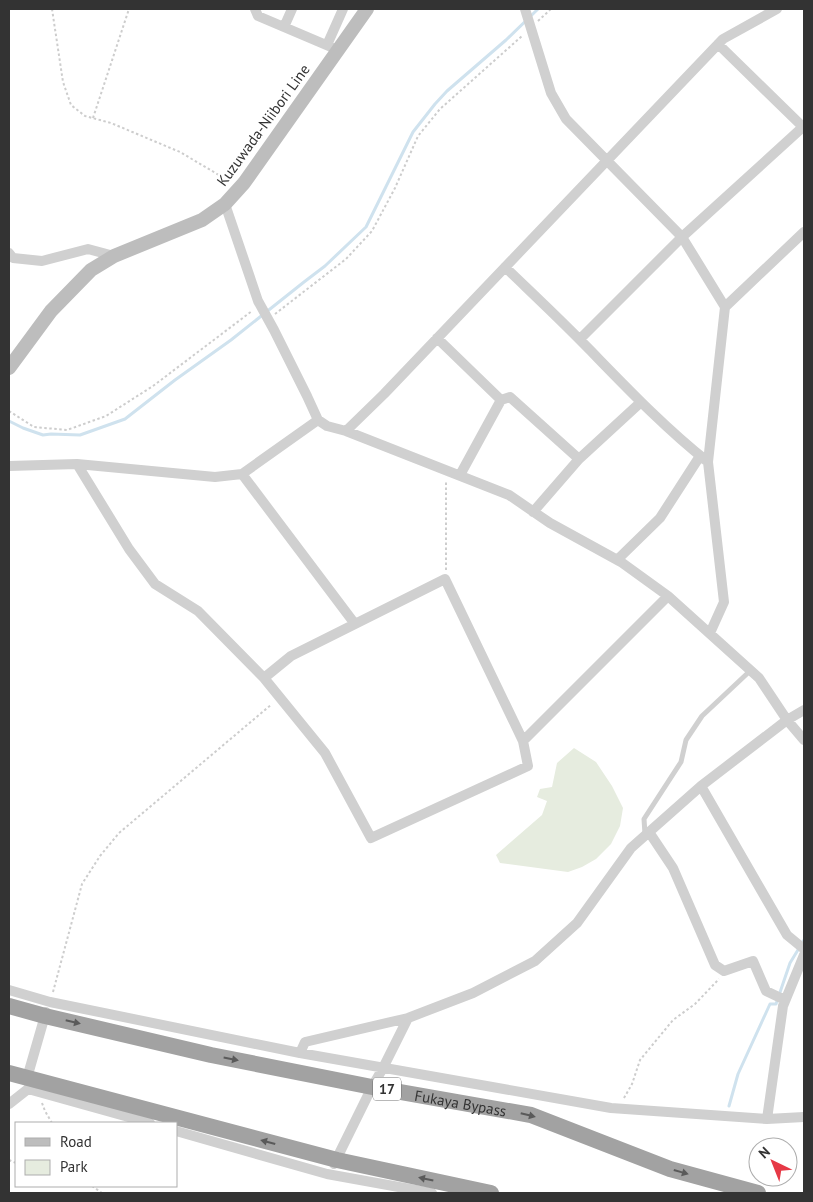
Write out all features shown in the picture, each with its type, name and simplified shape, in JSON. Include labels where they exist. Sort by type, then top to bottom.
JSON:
[{"type":"highway","name":"Fukaya Bypass","points":[[9,1006],[47,1009],[211,1055],[530,1115],[670,1169],[758,1193]]},
{"type":"highway","points":[[9,1073],[31,1086],[337,1160],[491,1193]]},
{"type":"main road","name":"Kuzuwada-Niibori Line","points":[[9,368],[58,304],[91,270],[114,256],[202,220],[225,204],[239,188],[332,47],[367,9]]},
{"type":"street","points":[[254,9],[258,16],[332,47],[343,9]]},
{"type":"street","points":[[284,27],[292,9]]},
{"type":"street","points":[[346,431],[438,338],[718,44],[777,9]]},
{"type":"street","points":[[526,10],[551,93],[566,119],[682,237],[725,306]]},
{"type":"street","points":[[580,339],[682,237],[804,126],[718,44]]},
{"type":"street","points":[[225,204],[260,306],[318,420],[326,426],[346,431],[510,495],[550,524],[617,560],[668,596],[751,670],[759,678],[787,720],[804,740]]},
{"type":"street","points":[[710,633],[724,602],[704,459],[725,306],[804,232]]},
{"type":"street","points":[[9,253],[13,258],[42,261],[88,249],[114,256]]},
{"type":"street","points":[[505,267],[642,402],[704,459]]},
{"type":"street","points":[[438,338],[501,400]]},
{"type":"street","points":[[460,475],[501,400],[510,397],[580,459]]},
{"type":"street","points":[[533,512],[580,459],[642,402]]},
{"type":"street","points":[[9,466],[77,464],[216,477],[242,474],[318,420]]},
{"type":"street","points":[[617,560],[660,518],[704,459]]},
{"type":"street","points":[[77,464],[129,549],[156,584],[198,611],[264,678],[325,753],[371,838],[528,766],[523,741],[446,580],[291,656],[264,678]]},
{"type":"street","points":[[242,474],[355,624]]},
{"type":"street","points":[[523,741],[668,596]]},
{"type":"street","points":[[300,1053],[305,1042],[408,1018],[473,993],[535,960],[577,922],[631,848],[647,833],[701,786],[787,720],[804,710]]},
{"type":"street","points":[[701,786],[786,935],[804,949]]},
{"type":"street","points":[[647,833],[672,868],[715,965],[724,971],[753,961],[766,991],[785,1000]]},
{"type":"street","points":[[767,1119],[783,1006],[804,955]]},
{"type":"street","points":[[9,990],[47,1009],[147,1023],[300,1053],[618,1109],[767,1119],[804,1117]]},
{"type":"street","points":[[9,1104],[31,1086],[47,1009]]},
{"type":"street","points":[[328,1174],[337,1160],[372,1086],[384,1068],[408,1018]]},
{"type":"street","points":[[31,1086],[147,1122]]},
{"type":"street","points":[[178,1132],[328,1174],[432,1193]]},
{"type":"lane","points":[[647,833],[644,819],[681,762],[686,740],[702,716],[751,670]]},
{"type":"path","points":[[52,9],[63,82],[71,105],[85,116],[111,123],[180,152],[239,188]]},
{"type":"path","points":[[93,118],[129,9]]},
{"type":"path","points":[[268,320],[346,259],[372,231],[423,129],[440,109],[551,9]]},
{"type":"path","points":[[9,411],[34,427],[67,430],[106,416],[153,386],[260,306]]},
{"type":"path","points":[[446,580],[446,483],[449,471]]},
{"type":"path","points":[[47,1009],[82,884],[100,856],[118,833],[280,697]]},
{"type":"path","points":[[618,1109],[632,1084],[640,1060],[673,1020],[695,1004],[728,970]]},
{"type":"path","points":[[31,1086],[51,1122]]},
{"type":"green space","points":[[574,748],[596,762],[612,786],[623,808],[620,826],[611,844],[596,859],[568,872],[500,863],[496,855],[542,815],[547,801],[537,797],[540,789],[552,787],[557,763]]},
{"type":"waterway","points":[[9,421],[43,435],[80,435],[125,419],[231,340],[325,266],[366,227],[413,132],[435,104],[538,9]]},
{"type":"waterway","points":[[729,1106],[738,1074],[770,1004],[776,1004],[790,963],[804,940]]}]
